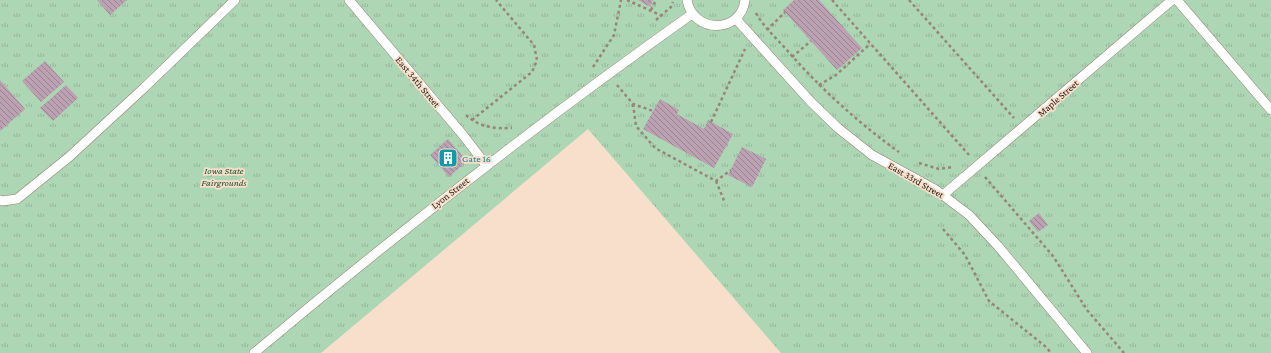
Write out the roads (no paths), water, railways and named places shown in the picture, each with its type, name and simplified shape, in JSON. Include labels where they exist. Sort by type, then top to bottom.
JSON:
[{"type":"lane","points":[[0,200],[17,199],[69,157],[145,87],[235,0]]},
{"type":"lane","name":"East 34th Street","points":[[349,0],[486,165]]},
{"type":"lane","points":[[687,0],[692,14],[699,21],[708,25],[718,26],[727,24],[736,18],[741,12],[745,0]]},
{"type":"lane","name":"Maple Street","points":[[943,195],[1172,0]]},
{"type":"lane","points":[[1176,0],[1271,110]]},
{"type":"lane","name":"Lyon Street","points":[[254,353],[357,266],[486,165],[608,74],[692,14]]},
{"type":"lane","name":"East 33rd Street","points":[[736,18],[812,102],[838,128],[872,155],[943,195],[969,215],[998,246],[1086,353]]},
{"type":"place","name":"Gate 16","points":[[448,158]]},
{"type":"park label","name":"Iowa State Fairgrounds","points":[[224,176]]}]
